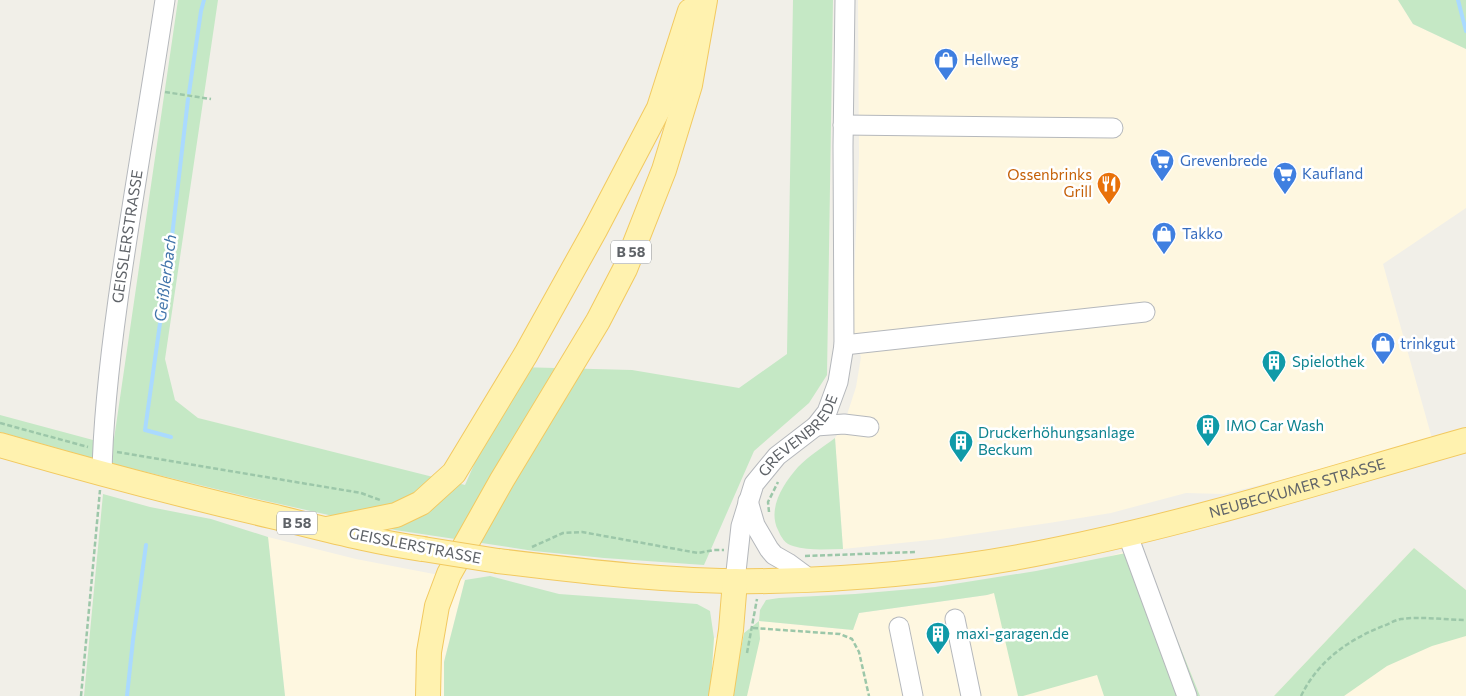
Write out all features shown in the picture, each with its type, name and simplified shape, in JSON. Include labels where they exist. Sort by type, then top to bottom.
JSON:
[{"type":"main road","points":[[327,529],[396,515],[421,504],[454,473],[526,354],[660,108],[694,0]]},
{"type":"main road","name":"B 58","points":[[428,696],[428,652],[437,606],[449,574],[502,480],[598,321],[625,269],[664,170],[690,85],[705,0]]},
{"type":"main road","name":"NEUBECKUMER STRASSE","points":[[735,581],[811,580],[908,572],[986,562],[1049,551],[1251,502],[1466,440]]},
{"type":"main road","name":"GEISSLERSTRASSE","points":[[0,445],[185,496],[423,549],[498,561],[620,576],[735,581]]},
{"type":"main road","points":[[721,696],[731,630],[735,581]]},
{"type":"street","name":"GEISSLERSTRASSE","points":[[102,474],[108,373],[122,269],[166,0]]},
{"type":"street","name":"GREVENBREDE","points":[[735,581],[741,526],[754,484],[777,456],[816,426],[827,412],[838,382],[844,345],[843,125],[845,0]]},
{"type":"street","points":[[843,125],[1113,128]]},
{"type":"street","points":[[844,345],[1146,312]]},
{"type":"street","points":[[816,426],[844,424],[869,427]]},
{"type":"street","points":[[748,501],[755,525],[769,549],[774,555],[811,580]]},
{"type":"street","points":[[1127,533],[1187,696]]},
{"type":"street","points":[[955,619],[971,696]]},
{"type":"street","points":[[899,627],[913,696]]},
{"type":"path","points":[[152,90],[211,99]]},
{"type":"path","points":[[0,423],[102,450],[361,492],[387,504],[396,515]]},
{"type":"path","points":[[81,696],[102,474]]},
{"type":"path","points":[[528,548],[563,533],[582,532],[698,554],[714,550],[738,551]]},
{"type":"path","points":[[805,556],[920,552]]},
{"type":"path","points":[[747,654],[760,581]]},
{"type":"path","points":[[1301,696],[1306,685],[1327,660],[1340,648],[1364,633],[1400,619],[1444,618],[1466,620]]},
{"type":"path","points":[[753,628],[840,634],[852,639],[859,652],[869,696]]},
{"type":"shaded area","name":"Grevenbrede","points":[[858,0],[1398,0],[1413,24],[1466,49],[1466,208],[1383,264],[1433,442],[1224,494],[1186,493],[1111,513],[940,539],[843,549],[835,438],[844,424],[856,387],[861,357],[852,329],[859,157]]},
{"type":"shaded area","points":[[268,537],[356,559],[465,580],[444,662],[444,696],[285,696]]},
{"type":"shaded area","points":[[1139,547],[1200,696],[710,696],[714,638],[744,633],[759,621],[853,630],[859,613],[987,595]]},
{"type":"shaded area","points":[[1414,548],[1466,590],[1466,696],[1274,696]]},
{"type":"green space","points":[[178,0],[218,0],[165,359],[175,400],[198,418],[465,485],[517,367],[632,370],[739,388],[787,354],[793,0],[833,0],[827,375],[809,403],[754,451],[704,565],[534,551],[395,530],[113,464],[0,432],[0,415],[93,440],[114,439]]},
{"type":"green space","points":[[1398,0],[1466,0],[1466,49],[1413,24]]},
{"type":"green space","points":[[835,438],[843,549],[812,549],[790,545],[782,538],[775,522],[776,505],[779,496],[787,480],[798,467]]},
{"type":"green space","points":[[103,494],[150,507],[211,519],[268,537],[285,696],[84,696]]},
{"type":"green space","points":[[1414,548],[1466,590],[1466,636],[1432,646],[1387,666],[1344,696],[1274,696]]},
{"type":"green space","points":[[1141,550],[1200,696],[1104,696],[1097,675],[1018,696],[994,593],[859,613],[853,630],[759,621],[760,610],[766,600],[935,587],[1036,571]]},
{"type":"green space","points":[[490,576],[559,594],[697,604],[710,611],[714,638],[710,696],[444,696],[444,662],[465,580]]},
{"type":"green space","points":[[759,621],[760,639],[747,696],[732,696],[744,633]]},
{"type":"waterway","name":"Geißlerbach","points":[[189,93],[204,0]]},
{"type":"waterway","points":[[1458,0],[1466,31]]},
{"type":"waterway","name":"Geißlerbach","points":[[171,437],[145,430],[171,245],[188,99]]},
{"type":"waterway","name":"Geißlerbach","points":[[127,696],[146,545]]},
{"type":"place","name":"Hellweg","points":[[946,81]]},
{"type":"place","name":"Grevenbrede","points":[[1162,182]]},
{"type":"place","name":"Kaufland","points":[[1285,195]]},
{"type":"place","name":"Ossenbrinks Grill","points":[[1109,205]]},
{"type":"place","name":"Takko","points":[[1164,255]]},
{"type":"place","name":"trinkgut","points":[[1383,365]]},
{"type":"place","name":"Spielothek","points":[[1274,383]]},
{"type":"place","name":"IMO Car Wash","points":[[1208,447]]},
{"type":"place","name":"Druckerhöhungsanlage Beckum","points":[[961,463]]},
{"type":"place","name":"maxi-garagen.de","points":[[938,655]]}]
